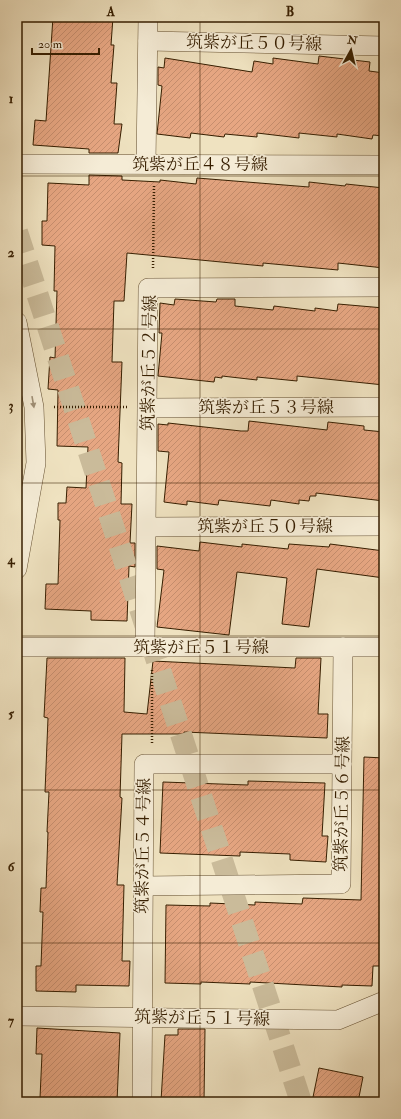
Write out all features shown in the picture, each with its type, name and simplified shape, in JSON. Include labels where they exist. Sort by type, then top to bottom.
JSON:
[{"type":"street","points":[[146,164],[148,17]]},
{"type":"street","name":"筑紫が丘５０号線","points":[[148,41],[384,46]]},
{"type":"street","name":"筑紫が丘４８号線","points":[[17,164],[384,165]]},
{"type":"street","name":"筑紫が丘５２号線","points":[[149,647],[147,527],[148,288],[384,287]]},
{"type":"street","points":[[17,322],[34,406],[36,462],[17,569]]},
{"type":"street","name":"筑紫が丘５３号線","points":[[148,408],[384,407]]},
{"type":"street","name":"筑紫が丘５０号線","points":[[147,527],[384,526]]},
{"type":"street","name":"筑紫が丘５１号線","points":[[17,647],[384,647]]},
{"type":"street","name":"筑紫が丘５６号線","points":[[143,886],[341,884],[343,647]]},
{"type":"street","name":"筑紫が丘５４号線","points":[[142,1102],[144,764],[342,764]]},
{"type":"street","name":"筑紫が丘５１号線","points":[[17,1016],[338,1020],[384,1001]]},
{"type":"path","points":[[146,164],[154,180],[153,271],[148,288]]},
{"type":"path","points":[[34,406],[148,408]]},
{"type":"path","points":[[149,647],[152,764]]},
{"type":"building","points":[[53,17],[113,17],[111,45],[114,45],[111,83],[117,83],[114,124],[122,124],[118,153],[89,153],[89,149],[33,145],[35,120],[46,121]]},
{"type":"building","points":[[319,56],[370,62],[369,71],[384,73],[384,136],[373,135],[372,139],[337,134],[337,137],[299,133],[299,138],[257,133],[257,137],[225,134],[224,137],[191,133],[190,138],[157,134],[162,86],[158,85],[158,67],[164,68],[165,58],[252,72],[254,61],[273,64],[273,58],[318,64]]},
{"type":"building","points":[[89,175],[122,176],[122,180],[160,182],[160,180],[196,184],[197,178],[309,187],[309,182],[384,188],[384,268],[338,263],[338,270],[263,263],[263,266],[127,253],[124,301],[114,301],[112,362],[122,362],[118,462],[122,463],[121,504],[132,504],[130,543],[135,543],[135,567],[129,566],[127,621],[91,620],[91,611],[45,609],[46,584],[58,584],[60,520],[58,520],[58,503],[66,503],[67,487],[86,488],[88,447],[57,446],[58,390],[48,389],[50,357],[55,358],[57,291],[54,291],[55,246],[42,245],[42,221],[47,221],[48,183],[89,185]]},
{"type":"building","points":[[175,299],[216,302],[217,299],[235,299],[235,306],[273,310],[274,306],[315,311],[315,308],[337,311],[338,304],[384,308],[384,385],[297,376],[297,381],[257,377],[257,380],[222,376],[222,378],[215,377],[214,382],[158,376],[162,333],[159,333],[160,303],[174,305]]},
{"type":"building","points":[[249,421],[327,430],[328,422],[364,426],[364,430],[384,432],[384,501],[316,493],[316,496],[310,496],[309,501],[299,500],[299,504],[271,500],[270,506],[219,500],[218,505],[187,501],[187,505],[164,502],[169,452],[158,451],[158,424],[168,425],[168,423],[248,431]]},
{"type":"building","points":[[200,542],[242,547],[242,544],[288,549],[289,544],[329,547],[330,544],[384,551],[384,578],[317,569],[309,627],[282,624],[287,578],[237,572],[229,635],[157,627],[164,570],[157,569],[157,546],[199,551]]},
{"type":"building","points":[[47,658],[125,658],[124,712],[147,714],[153,661],[295,668],[296,658],[321,658],[318,714],[328,714],[327,738],[184,732],[184,734],[122,734],[120,797],[122,798],[117,885],[124,885],[122,961],[130,961],[129,986],[76,985],[76,992],[36,991],[36,966],[41,966],[43,912],[40,912],[41,888],[46,888],[48,832],[49,792],[45,792],[48,718],[44,717]]},
{"type":"building","points":[[364,757],[384,758],[384,966],[373,966],[372,986],[342,985],[342,987],[250,982],[250,984],[201,982],[201,984],[165,983],[166,905],[210,906],[210,903],[255,905],[255,902],[302,904],[303,898],[361,900]]},
{"type":"building","points":[[248,781],[325,783],[322,836],[328,836],[326,862],[290,860],[290,854],[240,852],[240,856],[160,853],[163,782],[248,785]]},
{"type":"building","points":[[37,1028],[120,1033],[117,1102],[84,1102],[84,1100],[40,1098],[42,1054],[36,1054]]},
{"type":"building","points":[[178,1029],[205,1029],[204,1102],[161,1101],[165,1035],[178,1035]]},
{"type":"building","points":[[319,1068],[363,1077],[358,1102],[312,1102]]},
{"type":"tunnel","points":[[17,232],[301,1102]]}]
